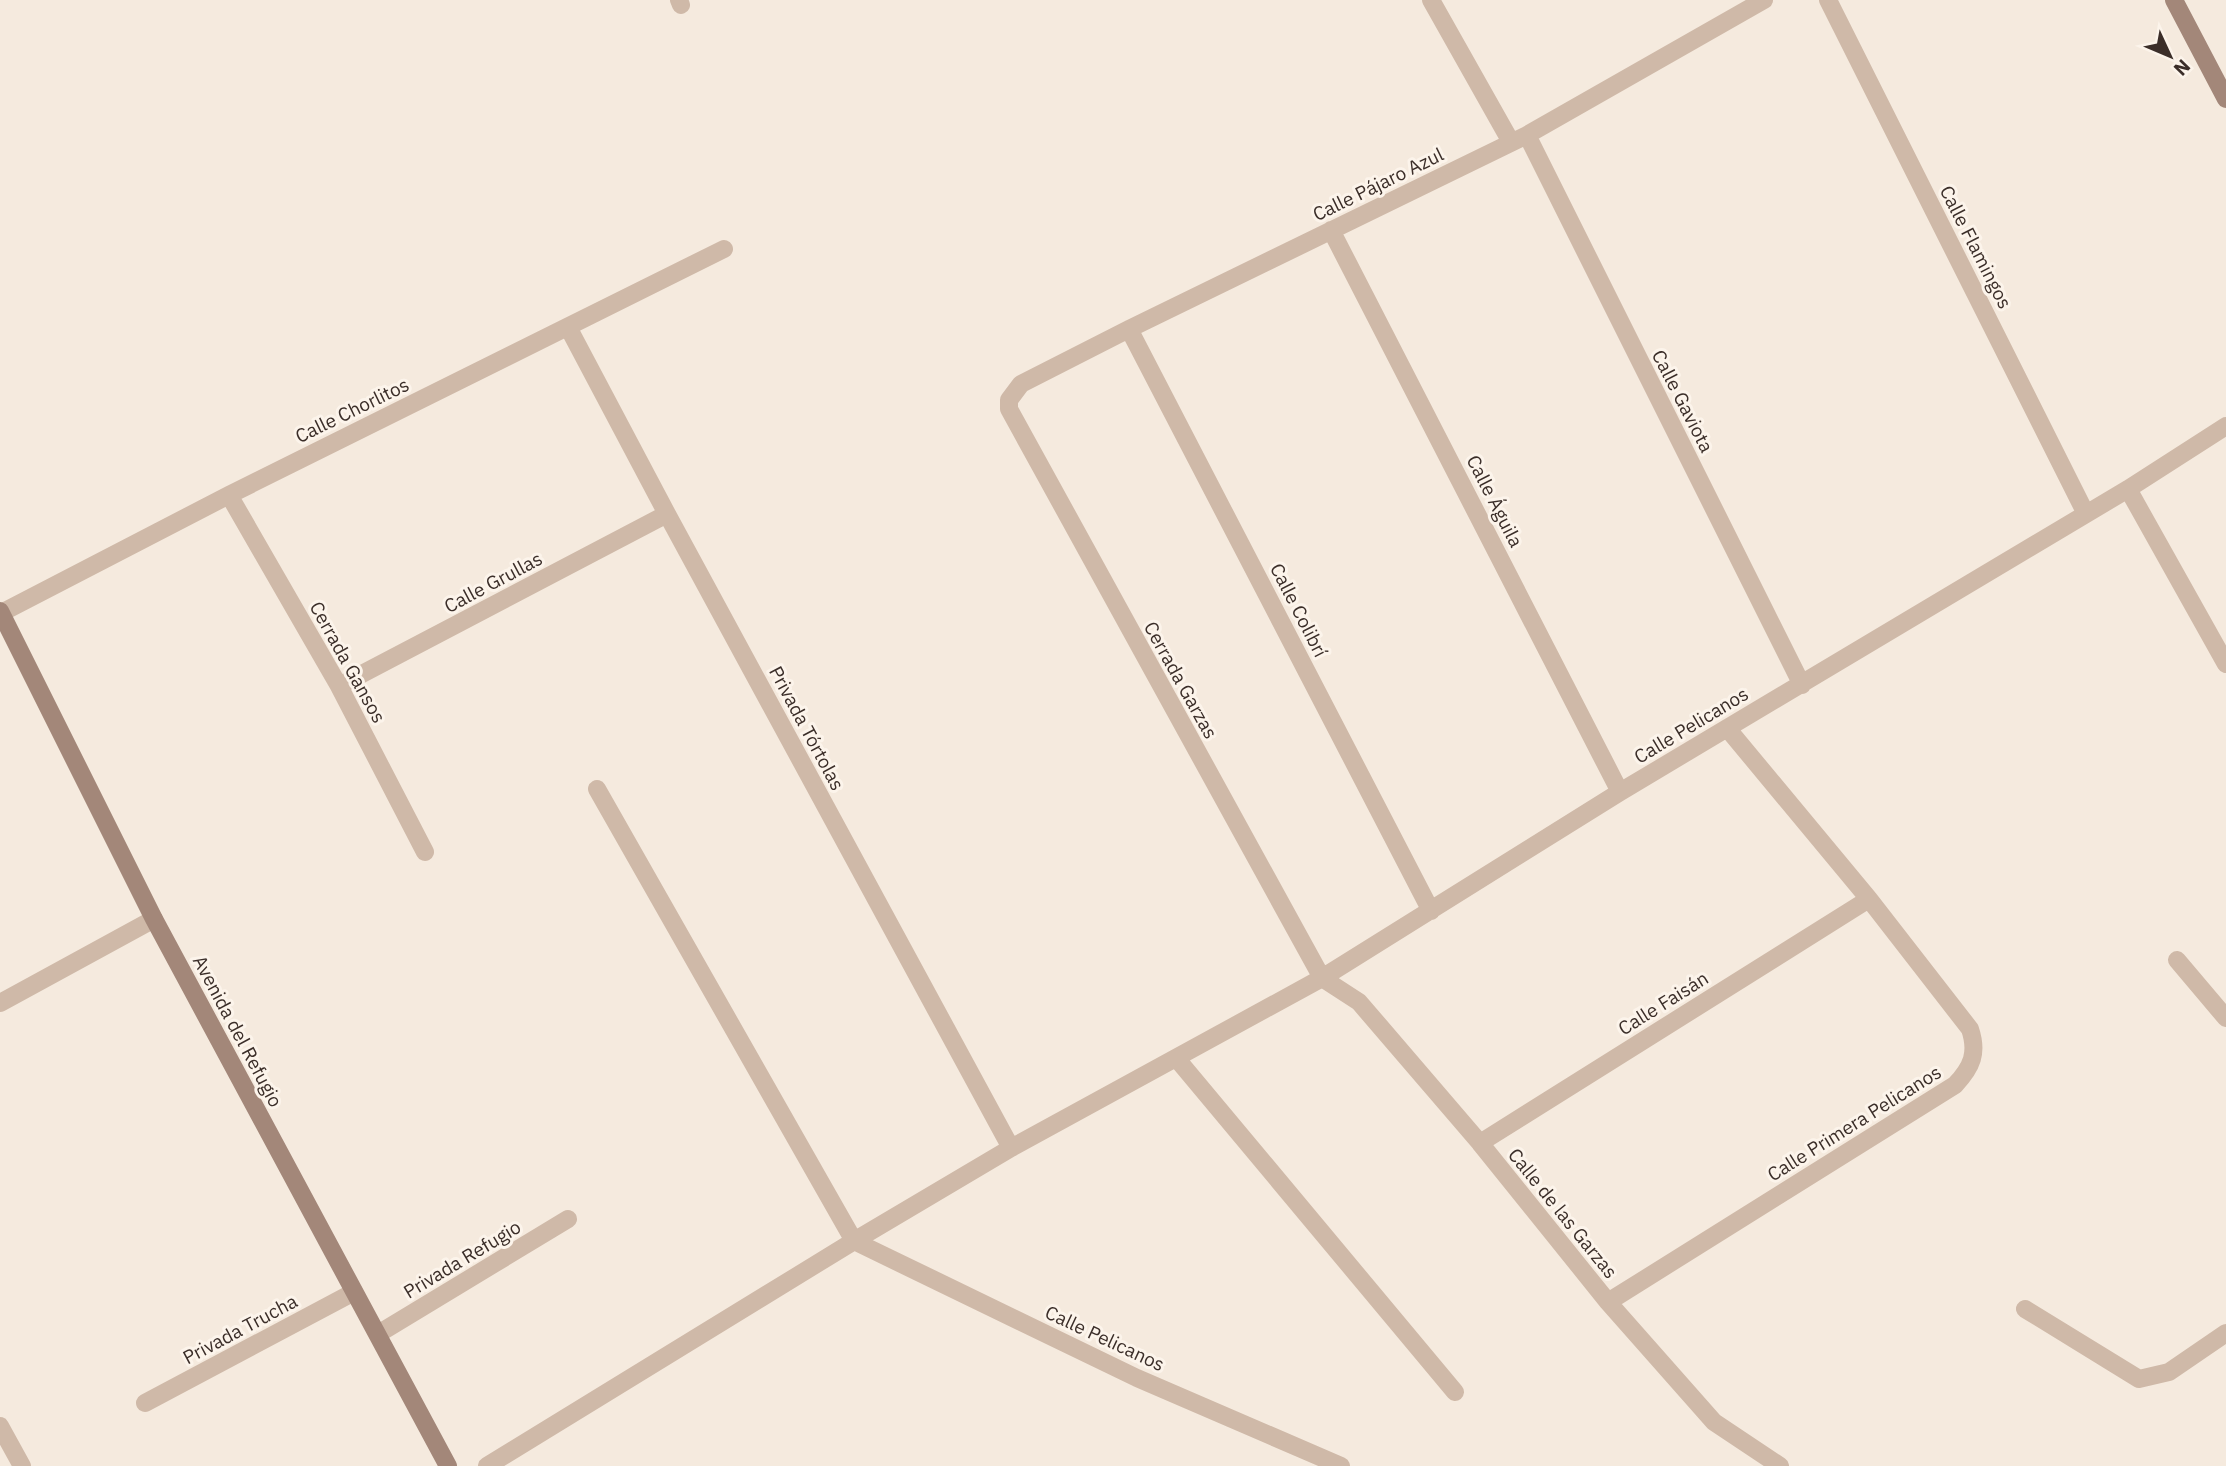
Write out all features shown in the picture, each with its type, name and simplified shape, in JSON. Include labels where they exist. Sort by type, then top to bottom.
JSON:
[{"type":"main road","points":[[2175,0],[2226,99]]},
{"type":"main road","name":"Avenida del Refugio","points":[[0,612],[154,919],[448,1466]]},
{"type":"street","name":"Calle Gaviota","points":[[1431,0],[1519,139],[1802,685]]},
{"type":"street","name":"Calle Pájaro Azul","points":[[1009,400],[1021,384],[1519,139],[1764,0]]},
{"type":"street","name":"Calle Flamingos","points":[[1828,0],[2087,514]]},
{"type":"street","name":"Calle Águila","points":[[1332,230],[1620,792]]},
{"type":"street","name":"Calle Chorlitos","points":[[0,612],[724,249]]},
{"type":"street","name":"Privada Tórtolas","points":[[568,327],[1011,1148]]},
{"type":"street","name":"Calle Colibrí","points":[[1129,329],[1432,911]]},
{"type":"street","name":"Cerrada Garzas","points":[[1009,400],[1012,417],[1322,978]]},
{"type":"street","name":"Calle Pelicanos","points":[[487,1466],[1011,1148],[1322,978],[1620,792],[2087,514],[2226,426]]},
{"type":"street","points":[[2128,489],[2226,664]]},
{"type":"street","name":"Cerrada Gansos","points":[[229,495],[339,687],[425,852]]},
{"type":"street","name":"Calle Grullas","points":[[339,687],[667,514]]},
{"type":"street","name":"Calle Primera Pelicanos","points":[[1608,1302],[1955,1085],[1974,1057],[1975,1043],[1970,1029],[1869,899],[1727,728]]},
{"type":"street","points":[[597,789],[854,1241]]},
{"type":"street","name":"Calle Faisán","points":[[1480,1143],[1869,899]]},
{"type":"street","points":[[0,1003],[154,919]]},
{"type":"street","points":[[2176,960],[2226,1018]]},
{"type":"street","name":"Calle de las Garzas","points":[[1322,978],[1360,1002],[1480,1143],[1608,1302],[1714,1422],[1780,1466]]},
{"type":"street","points":[[1177,1059],[1455,1392]]},
{"type":"street","name":"Privada Refugio","points":[[378,1334],[568,1219]]},
{"type":"street","name":"Calle Pelicanos","points":[[854,1241],[1137,1378],[1341,1466]]},
{"type":"street","name":"Privada Trucha","points":[[145,1403],[354,1292]]},
{"type":"street","points":[[2025,1309],[2139,1379],[2169,1372],[2226,1333]]},
{"type":"street","points":[[0,1426],[22,1466]]}]
